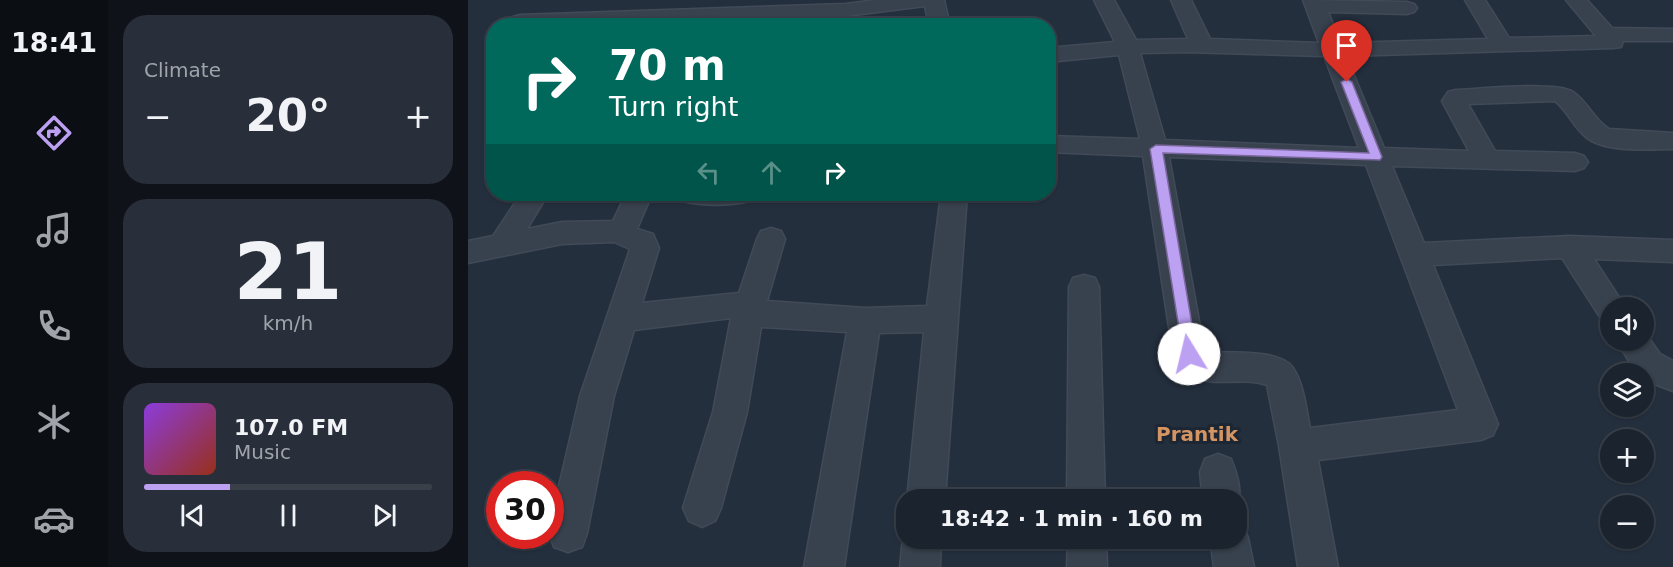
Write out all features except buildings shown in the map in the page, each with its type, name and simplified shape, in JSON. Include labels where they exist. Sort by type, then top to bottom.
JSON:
[{"type":"street","points":[[520,18],[538,0]]},
{"type":"street","points":[[600,18],[614,0]]},
{"type":"street","points":[[722,18],[846,10],[923,0]]},
{"type":"street","points":[[934,0],[938,18]]},
{"type":"street","points":[[1104,0],[1113,12],[1128,47],[1156,149],[1189,354],[1199,366],[1274,370],[1282,380],[1297,446],[1318,567]]},
{"type":"street","points":[[1181,0],[1202,45]]},
{"type":"street","points":[[1297,446],[1481,424],[1314,3],[1407,8],[1402,0]]},
{"type":"street","points":[[1475,0],[1503,46]]},
{"type":"street","points":[[1056,55],[1128,47],[1202,45],[1334,50],[1613,42],[1576,0]]},
{"type":"street","points":[[1608,34],[1673,35]]},
{"type":"street","points":[[1487,160],[1454,101],[1456,97],[1559,94],[1566,98],[1592,129],[1604,138],[1670,144]]},
{"type":"street","points":[[1056,144],[1575,162]]},
{"type":"street","points":[[503,244],[531,201]]},
{"type":"street","points":[[622,231],[636,201]]},
{"type":"street","points":[[927,489],[953,201]]},
{"type":"street","points":[[468,252],[562,233],[622,231]]},
{"type":"street","points":[[568,533],[597,396],[645,248],[643,242],[626,237],[622,231]]},
{"type":"street","points":[[702,508],[730,412],[748,314],[771,240]]},
{"type":"street","points":[[1415,255],[1570,247],[1673,251]]},
{"type":"street","points":[[1570,247],[1604,297]]},
{"type":"street","points":[[1084,287],[1086,489]]},
{"type":"street","points":[[621,319],[736,305],[748,314],[786,314],[865,321],[941,318]]},
{"type":"street","points":[[824,567],[865,321]]},
{"type":"street","points":[[1640,351],[1653,368],[1666,376],[1673,376]]},
{"type":"street","points":[[920,567],[921,549]]},
{"type":"street","points":[[1087,549],[1087,567]]},
{"type":"street","points":[[1231,549],[1234,567]]},
{"type":"district","name":"Prantik","points":[[1197,434]]},
{"type":"route","points":[[1189,354],[1156,149],[1376,157],[1347,82]]}]
